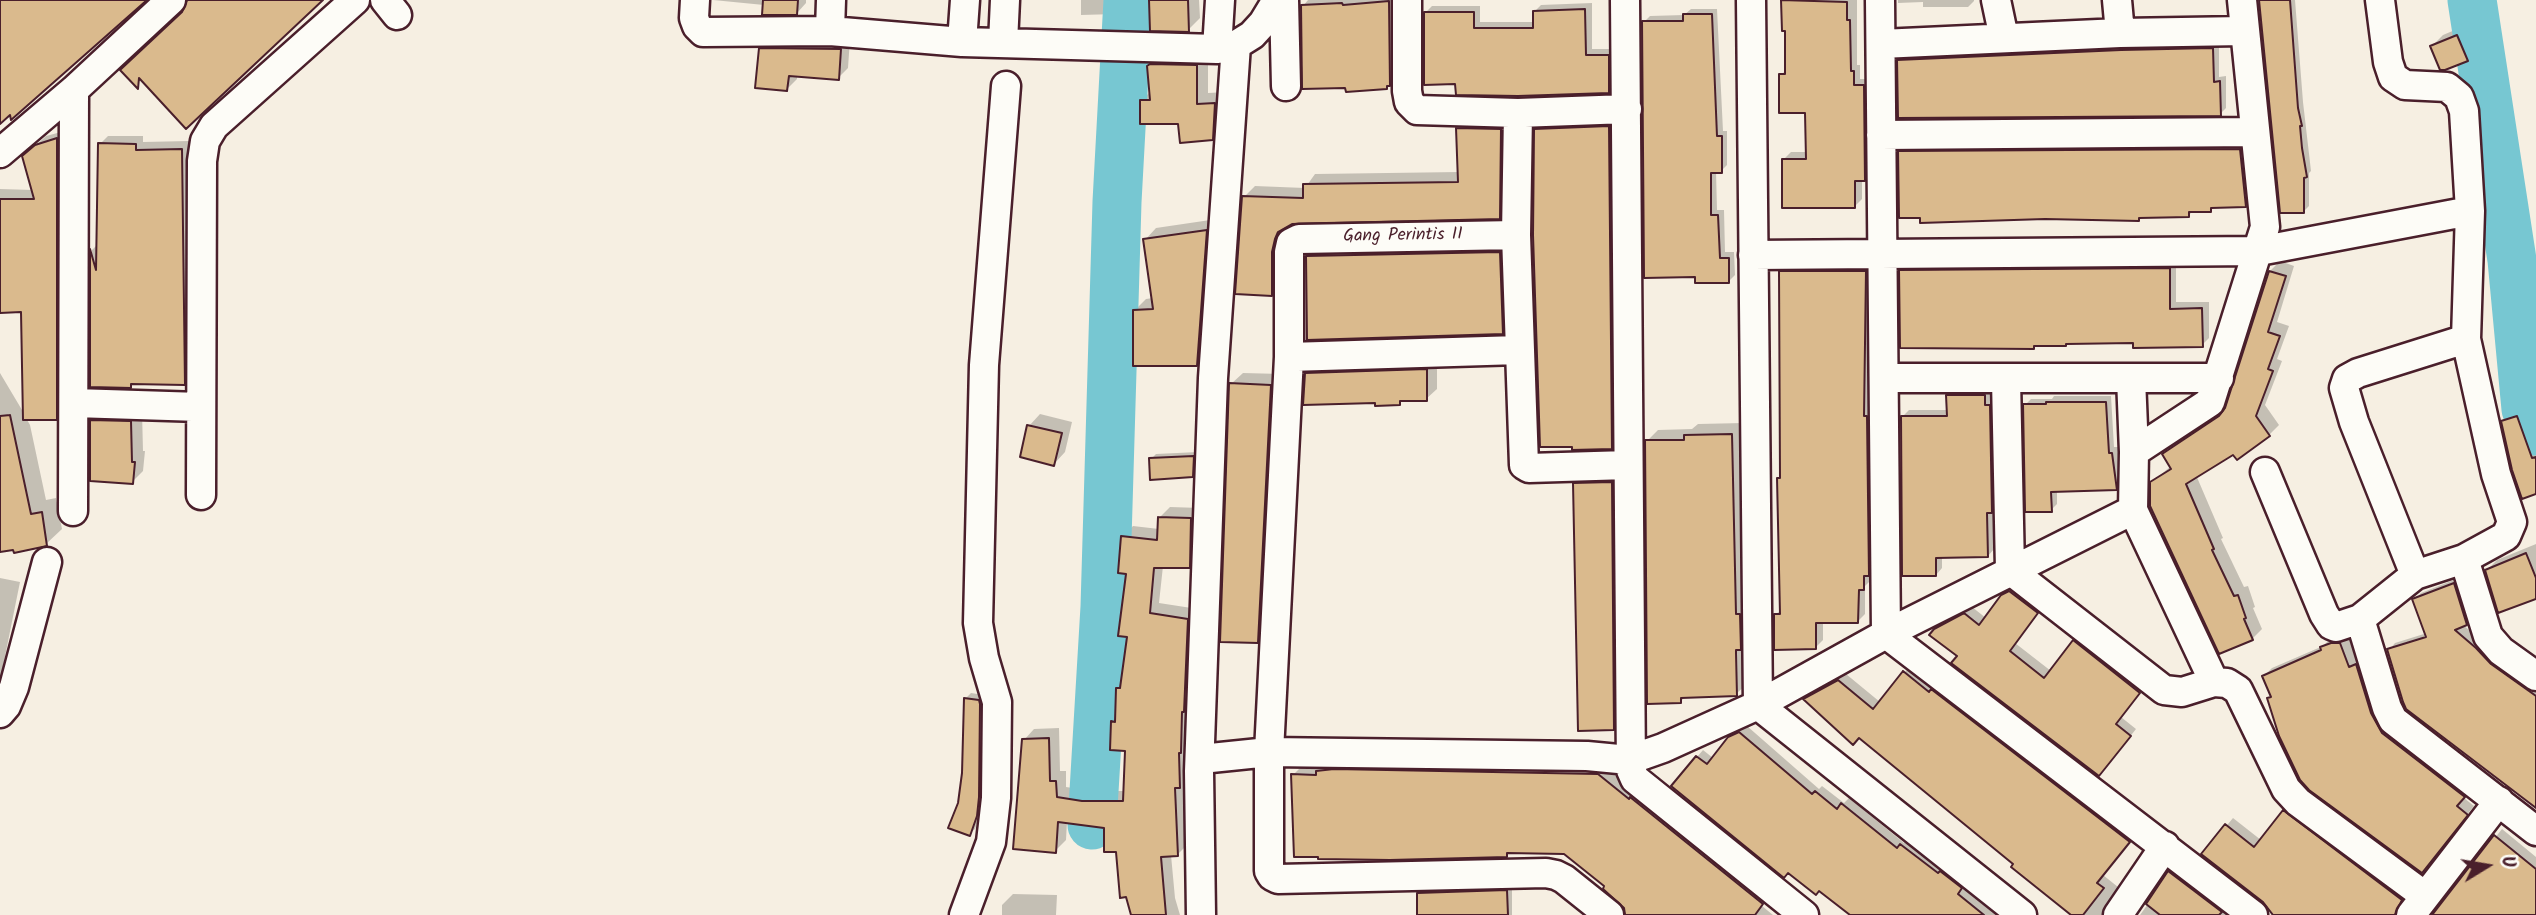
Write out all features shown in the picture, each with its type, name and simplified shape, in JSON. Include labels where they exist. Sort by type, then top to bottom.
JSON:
[{"type":"street","points":[[0,153],[74,90],[171,0]]},
{"type":"street","points":[[201,495],[202,161],[205,141],[214,126],[355,0]]},
{"type":"street","points":[[695,0],[694,18],[703,32],[830,31],[962,42],[1226,47],[1264,23],[1277,0]]},
{"type":"street","points":[[830,31],[831,0]]},
{"type":"street","points":[[962,42],[964,0]]},
{"type":"street","points":[[1003,43],[1006,0]]},
{"type":"street","points":[[1201,915],[1201,759],[1226,47],[1220,0]]},
{"type":"street","points":[[1283,0],[1286,86]]},
{"type":"street","points":[[1407,0],[1406,92],[1409,102],[1417,110],[1518,113],[1627,109]]},
{"type":"street","points":[[1626,0],[1629,760],[1635,779],[1793,912]]},
{"type":"street","points":[[1751,0],[1758,705]]},
{"type":"street","points":[[1880,0],[1886,635]]},
{"type":"street","points":[[1996,0],[2004,38]]},
{"type":"street","points":[[2117,0],[2120,33]]},
{"type":"street","points":[[2134,452],[2210,402],[2265,227],[2242,0]]},
{"type":"street","points":[[2265,472],[2324,614],[2331,625],[2336,627],[2360,619],[2415,575],[2464,559],[2506,537],[2512,522],[2496,474],[2466,339],[2470,211],[2464,111],[2459,97],[2447,87],[2405,85],[2393,77],[2388,62],[2380,0]]},
{"type":"street","points":[[1881,44],[2120,33],[2244,31]]},
{"type":"street","points":[[964,915],[991,842],[996,798],[997,702],[984,658],[978,623],[984,365],[1006,86]]},
{"type":"street","points":[[73,511],[74,90]]},
{"type":"street","points":[[1518,113],[1516,234],[1524,465],[1529,468],[1628,465]]},
{"type":"street","points":[[1881,135],[2255,132]]},
{"type":"street","points":[[1753,255],[2259,251],[2470,211]]},
{"type":"street","name":"Gang Perintis II","points":[[1289,357],[1291,243],[1299,239],[1516,234]]},
{"type":"street","points":[[2415,575],[2354,422],[2344,388],[2347,379],[2358,373],[2466,339]]},
{"type":"street","points":[[1519,350],[1289,357],[1269,752],[1269,871],[1278,879],[1546,873],[1564,879],[1608,915]]},
{"type":"street","points":[[2131,378],[2133,510],[2214,682]]},
{"type":"street","points":[[1884,379],[2219,378]]},
{"type":"street","points":[[2006,379],[2010,570]]},
{"type":"street","points":[[74,403],[200,407]]},
{"type":"street","points":[[1201,759],[1269,752],[1573,756],[1629,760],[1663,748],[1758,705],[2010,570],[2133,510]]},
{"type":"street","points":[[2464,559],[2488,636],[2501,651],[2536,676]]},
{"type":"street","points":[[0,713],[14,687],[47,562]]},
{"type":"street","points":[[2010,570],[2164,690],[2182,692],[2214,682],[2227,683],[2238,690],[2286,789],[2418,906],[2499,802]]},
{"type":"street","points":[[2360,619],[2393,720],[2536,831]]},
{"type":"street","points":[[1886,635],[2253,915]]},
{"type":"street","points":[[1758,705],[2022,915]]},
{"type":"street","points":[[2118,915],[2165,846]]},
{"type":"building","points":[[0,0],[147,0],[11,120],[10,115],[0,124]]},
{"type":"building","points":[[187,0],[323,0],[186,129],[139,78],[138,89],[120,70],[182,12]]},
{"type":"building","points":[[763,0],[798,0],[797,15],[762,15]]},
{"type":"building","points":[[1149,0],[1188,0],[1189,32],[1150,31]]},
{"type":"building","points":[[1781,0],[1847,2],[1851,71],[1854,71],[1854,85],[1864,85],[1865,181],[1855,181],[1855,208],[1782,208],[1782,159],[1806,159],[1805,113],[1779,113],[1779,74],[1785,74],[1785,31],[1782,31]]},
{"type":"building","points":[[2259,0],[2290,0],[2298,108],[2307,177],[2304,178],[2304,213],[2280,213]]},
{"type":"building","points":[[1389,1],[1390,86],[1387,86],[1387,89],[1346,92],[1345,88],[1302,89],[1301,5]]},
{"type":"building","points":[[1585,9],[1586,55],[1609,55],[1609,93],[1456,95],[1455,84],[1424,85],[1424,12],[1474,12],[1474,28],[1533,28],[1533,11]]},
{"type":"building","points":[[1683,14],[1712,14],[1717,136],[1722,136],[1722,173],[1711,173],[1711,215],[1718,215],[1720,258],[1729,258],[1729,283],[1695,283],[1695,277],[1644,278],[1642,21],[1683,21]]},
{"type":"building","points":[[2457,35],[2468,61],[2440,70],[2430,46]]},
{"type":"building","points":[[759,48],[841,49],[839,80],[789,76],[787,91],[755,88]]},
{"type":"building","points":[[2213,48],[2214,82],[2220,81],[2221,116],[1898,118],[1897,60]]},
{"type":"building","points":[[1197,65],[1197,104],[1215,103],[1213,140],[1180,143],[1178,124],[1140,124],[1140,100],[1150,100],[1147,66]]},
{"type":"building","points":[[1609,126],[1612,449],[1572,450],[1572,447],[1540,447],[1533,235],[1534,129]]},
{"type":"building","points":[[1456,128],[1501,129],[1500,219],[1292,224],[1278,232],[1275,239],[1272,252],[1272,296],[1235,294],[1242,196],[1303,198],[1303,184],[1458,182]]},
{"type":"building","points":[[57,138],[57,420],[23,420],[21,312],[0,313],[0,199],[34,199],[22,156],[35,145]]},
{"type":"building","points":[[98,143],[136,144],[136,150],[182,149],[185,385],[131,384],[131,388],[90,387],[90,249],[96,270]]},
{"type":"building","points":[[2240,149],[2246,207],[2211,208],[2211,212],[2189,212],[2189,217],[2139,218],[2139,221],[2045,219],[1920,223],[1920,218],[1899,218],[1898,151]]},
{"type":"building","points":[[1207,230],[1197,366],[1133,366],[1133,310],[1153,309],[1143,239]]},
{"type":"building","points":[[1500,252],[1503,334],[1307,340],[1306,256]]},
{"type":"building","points":[[2170,268],[2170,309],[2202,308],[2203,347],[2133,348],[2133,343],[2066,344],[2034,346],[2034,349],[1900,348],[1899,270]]},
{"type":"building","points":[[1779,271],[1866,271],[1864,416],[1867,416],[1869,576],[1864,576],[1864,590],[1859,590],[1858,623],[1816,623],[1816,649],[1774,650],[1774,614],[1780,614],[1777,478],[1780,478]]},
{"type":"building","points":[[2269,271],[2286,276],[2268,332],[2280,336],[2268,369],[2273,371],[2256,416],[2270,436],[2237,460],[2233,455],[2186,484],[2214,549],[2212,550],[2234,596],[2238,595],[2253,640],[2219,654],[2150,506],[2150,482],[2171,469],[2162,454],[2219,416],[2225,408]]},
{"type":"building","points":[[1427,369],[1427,401],[1400,401],[1400,405],[1375,406],[1375,403],[1303,405],[1305,373]]},
{"type":"building","points":[[1229,383],[1271,385],[1258,643],[1220,642]]},
{"type":"building","points":[[1946,395],[1985,395],[1985,405],[1990,405],[1992,513],[1987,513],[1988,557],[1936,558],[1936,576],[1902,576],[1901,416],[1947,416]]},
{"type":"building","points":[[2106,402],[2109,453],[2112,453],[2117,490],[2051,492],[2052,512],[2025,512],[2023,404]]},
{"type":"building","points":[[10,415],[31,514],[42,512],[47,546],[14,553],[13,550],[0,552],[0,416]]},
{"type":"building","points":[[2517,416],[2532,458],[2536,457],[2536,494],[2522,499],[2512,470],[2501,421]]},
{"type":"building","points":[[90,420],[131,421],[132,462],[135,462],[133,484],[90,481]]},
{"type":"building","points":[[1027,425],[1062,433],[1054,466],[1020,457]]},
{"type":"building","points":[[1732,434],[1736,614],[1740,614],[1741,650],[1736,650],[1737,696],[1681,698],[1681,703],[1647,704],[1645,440],[1684,440],[1684,435]]},
{"type":"building","points":[[1194,456],[1193,477],[1150,480],[1149,458]]},
{"type":"building","points":[[1612,482],[1614,730],[1578,731],[1573,483]]},
{"type":"building","points":[[1158,517],[1191,518],[1190,568],[1154,568],[1150,613],[1188,619],[1184,712],[1179,753],[1180,788],[1175,788],[1178,856],[1161,857],[1166,915],[1131,915],[1126,897],[1120,898],[1116,852],[1104,852],[1104,828],[1058,822],[1056,853],[1013,849],[1022,739],[1049,738],[1050,781],[1056,781],[1057,797],[1082,801],[1123,801],[1125,751],[1110,750],[1111,721],[1115,722],[1116,688],[1120,688],[1127,637],[1118,636],[1126,574],[1118,573],[1121,536],[1157,540]]},
{"type":"building","points":[[2526,553],[2536,578],[2536,599],[2498,613],[2485,570]]},
{"type":"building","points":[[2454,583],[2467,625],[2455,630],[2491,664],[2536,696],[2536,808],[2406,709],[2403,702],[2387,649],[2426,637],[2412,599]]},
{"type":"building","points":[[2009,591],[2038,613],[2010,651],[2044,678],[2073,640],[2140,693],[2116,724],[2131,736],[2099,776],[1951,663],[1957,656],[1929,635],[1934,629],[1964,613],[1979,625],[2001,595]]},
{"type":"building","points":[[2331,643],[2340,643],[2349,667],[2356,664],[2371,713],[2382,733],[2465,797],[2457,806],[2468,815],[2422,873],[2309,790],[2300,780],[2279,736],[2267,698],[2271,697],[2262,676]]},
{"type":"building","points":[[1903,671],[1929,692],[1931,689],[2130,842],[2097,883],[2104,888],[2083,915],[2071,915],[1859,738],[1853,745],[1803,699],[1838,680],[1873,709]]},
{"type":"building","points":[[964,698],[979,700],[980,704],[979,797],[977,816],[970,836],[948,828],[958,803],[962,773]]},
{"type":"building","points":[[1739,732],[1812,794],[1815,791],[1837,809],[1841,803],[1897,848],[1900,844],[1938,873],[1940,871],[1962,888],[1958,894],[1984,915],[1850,915],[1819,891],[1816,895],[1788,873],[1784,878],[1671,786],[1696,756],[1707,764],[1728,737]]},
{"type":"building","points":[[1334,769],[1598,774],[1763,904],[1755,915],[1625,915],[1624,908],[1603,889],[1604,886],[1564,854],[1507,853],[1507,857],[1390,860],[1294,857],[1291,774],[1316,775],[1316,771]]},
{"type":"building","points":[[2283,810],[2402,900],[2395,915],[2273,915],[2263,902],[2201,854],[2225,824],[2254,847]]},
{"type":"building","points":[[2494,835],[2536,869],[2536,915],[2432,915]]},
{"type":"building","points":[[2168,871],[2222,912],[2219,915],[2160,915],[2146,904]]},
{"type":"building","points":[[1507,890],[1508,915],[1417,915],[1417,893]]},
{"type":"waterway","points":[[1092,825],[1105,607],[1117,202],[1128,0]]},
{"type":"waterway","points":[[2472,0],[2512,260],[2526,409],[2536,431]]}]
